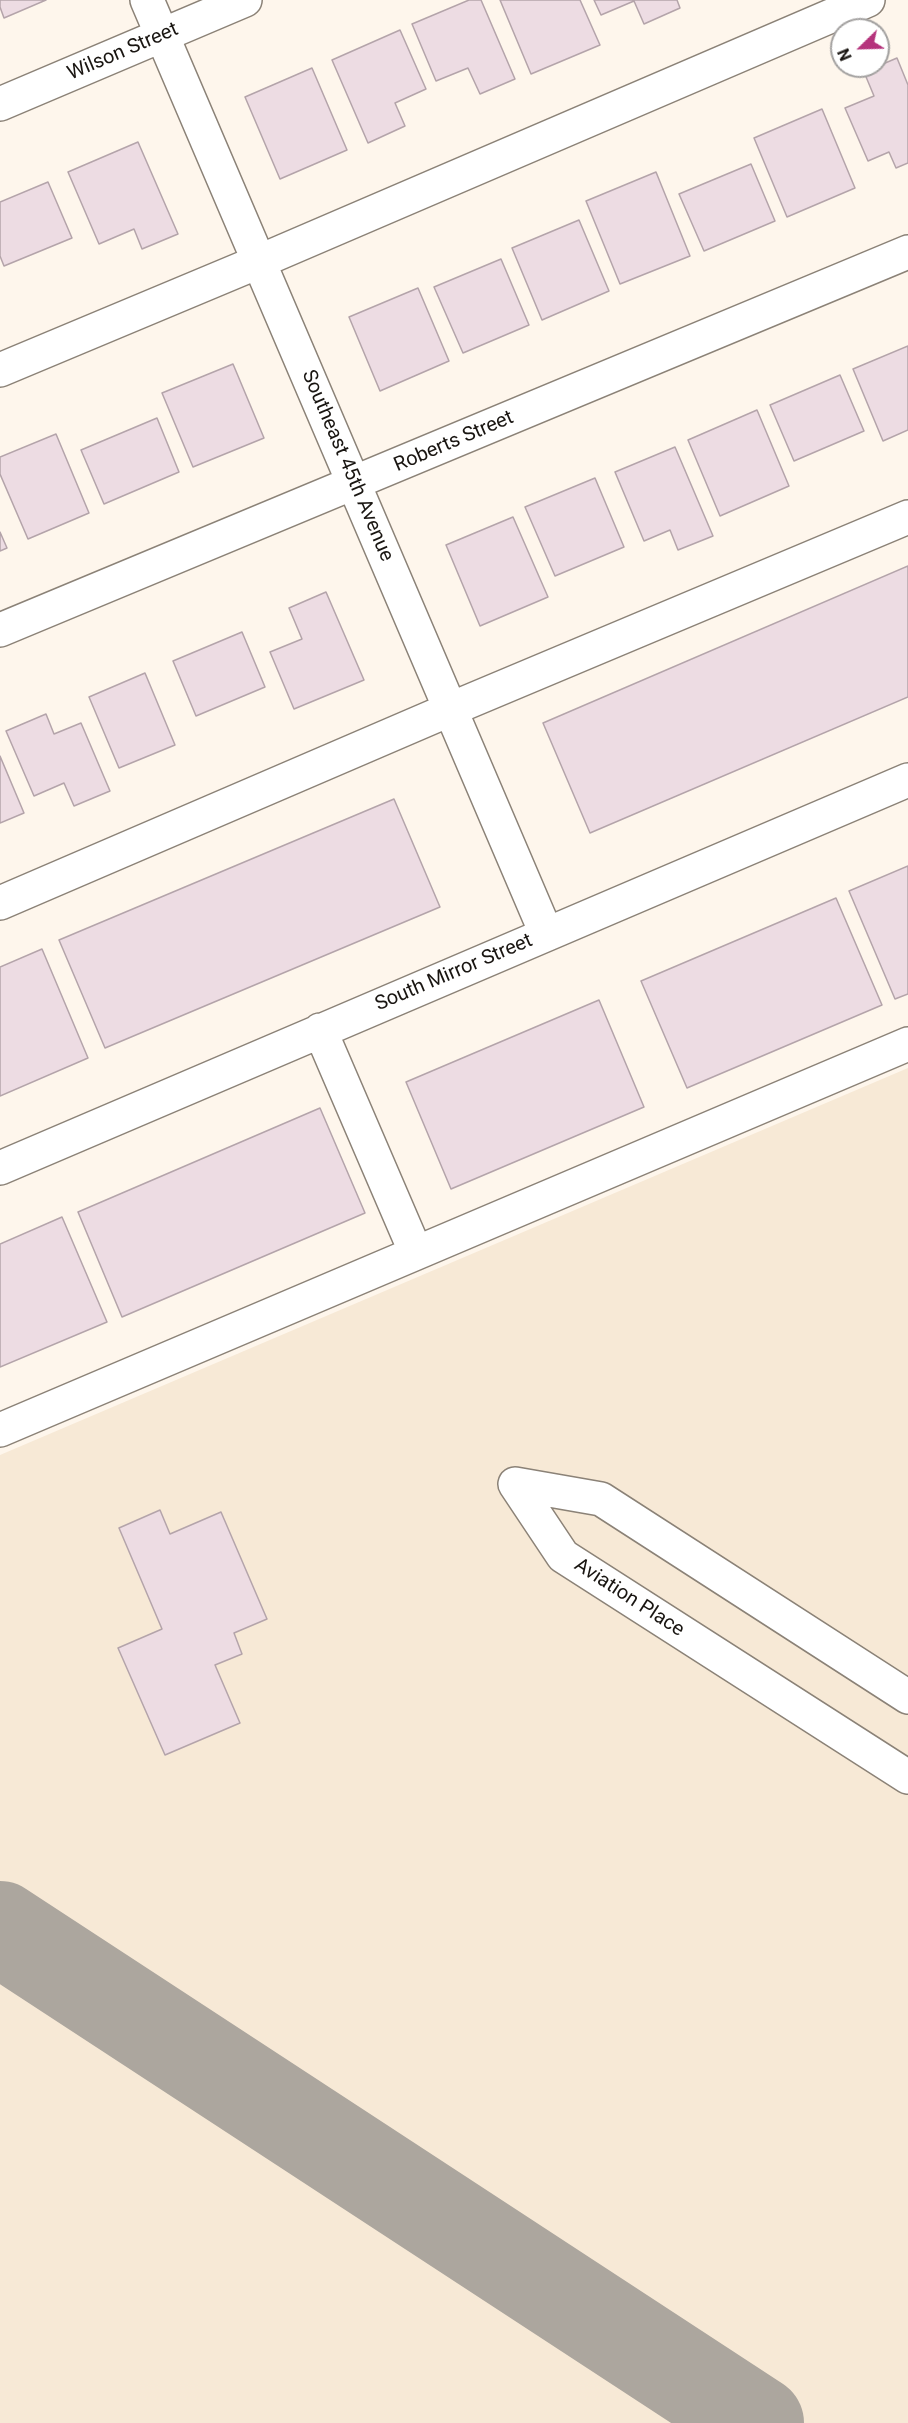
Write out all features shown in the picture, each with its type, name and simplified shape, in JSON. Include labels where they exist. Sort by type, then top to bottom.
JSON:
[{"type":"street","name":"Southeast 45th Avenue","points":[[147,0],[546,933]]},
{"type":"street","name":"Wilson Street","points":[[0,104],[245,0]]},
{"type":"street","points":[[0,370],[258,262],[868,0]]},
{"type":"street","name":"Roberts Street","points":[[0,630],[908,252]]},
{"type":"street","points":[[0,903],[451,709],[908,517]]},
{"type":"street","name":"South Mirror Street","points":[[0,1168],[908,780]]},
{"type":"street","points":[[320,1030],[416,1253]]},
{"type":"street","points":[[0,1430],[908,1044]]},
{"type":"street","name":"Aviation Place","points":[[908,1697],[601,1499],[515,1484],[563,1557],[908,1776]]},
{"type":"shaded area","points":[[908,1068],[908,2423],[0,2423],[0,1455]]},
{"type":"building","points":[[0,0],[46,0],[4,18]]},
{"type":"building","points":[[469,0],[481,0],[515,79],[480,94],[468,68],[436,81],[412,24]]},
{"type":"building","points":[[500,0],[580,0],[600,45],[531,74]]},
{"type":"building","points":[[594,0],[677,0],[680,8],[644,24],[634,1],[601,15]]},
{"type":"building","points":[[400,30],[426,89],[395,103],[405,126],[368,143],[332,60]]},
{"type":"building","points":[[897,58],[908,85],[908,163],[896,168],[889,152],[868,161],[845,108],[874,96],[866,78],[890,78],[890,61]]},
{"type":"building","points":[[312,68],[347,150],[280,179],[245,97]]},
{"type":"building","points":[[822,109],[855,188],[787,217],[754,138]]},
{"type":"building","points":[[138,142],[178,234],[142,249],[134,229],[99,244],[68,172]]},
{"type":"building","points":[[751,164],[775,221],[704,251],[679,194]]},
{"type":"building","points":[[656,172],[690,256],[620,284],[586,201]]},
{"type":"building","points":[[48,182],[72,238],[4,266],[0,256],[0,202]]},
{"type":"building","points":[[579,220],[609,291],[542,320],[512,248]]},
{"type":"building","points":[[501,259],[529,325],[463,353],[434,287]]},
{"type":"building","points":[[418,288],[449,361],[380,391],[349,317]]},
{"type":"building","points":[[908,346],[908,430],[883,441],[853,369]]},
{"type":"building","points":[[233,364],[264,438],[193,467],[162,393]]},
{"type":"building","points":[[840,375],[864,431],[794,461],[770,405]]},
{"type":"building","points":[[757,410],[789,486],[720,516],[688,440]]},
{"type":"building","points":[[157,418],[179,472],[104,504],[81,450]]},
{"type":"building","points":[[56,434],[89,513],[28,539],[0,474],[0,457]]},
{"type":"building","points":[[675,447],[713,536],[678,550],[670,530],[644,541],[615,472]]},
{"type":"building","points":[[595,478],[624,547],[555,576],[525,507]]},
{"type":"building","points":[[513,517],[548,597],[480,626],[446,545]]},
{"type":"building","points":[[0,532],[7,548],[0,551]]},
{"type":"building","points":[[908,566],[908,697],[590,833],[543,723]]},
{"type":"building","points":[[326,592],[364,680],[294,709],[270,652],[302,639],[289,608]]},
{"type":"building","points":[[242,632],[265,687],[196,716],[173,661]]},
{"type":"building","points":[[145,673],[175,745],[119,768],[89,697]]},
{"type":"building","points":[[46,714],[54,734],[81,723],[110,791],[74,806],[64,783],[34,796],[6,731]]},
{"type":"building","points":[[0,756],[24,813],[0,823]]},
{"type":"building","points":[[394,799],[440,907],[105,1048],[59,940]]},
{"type":"building","points":[[908,866],[908,994],[895,999],[849,891]]},
{"type":"building","points":[[836,898],[882,1005],[687,1088],[641,981]]},
{"type":"building","points":[[42,949],[88,1058],[0,1096],[0,967]]},
{"type":"building","points":[[599,1000],[644,1107],[451,1189],[406,1082]]},
{"type":"building","points":[[320,1108],[365,1213],[122,1317],[78,1212]]},
{"type":"building","points":[[62,1217],[107,1322],[0,1367],[0,1244]]},
{"type":"building","points":[[160,1510],[170,1534],[221,1512],[267,1619],[234,1633],[242,1654],[215,1665],[240,1723],[165,1755],[118,1648],[162,1629],[119,1528]]},
{"type":"taxiway","points":[[0,1928],[757,2423]]}]
